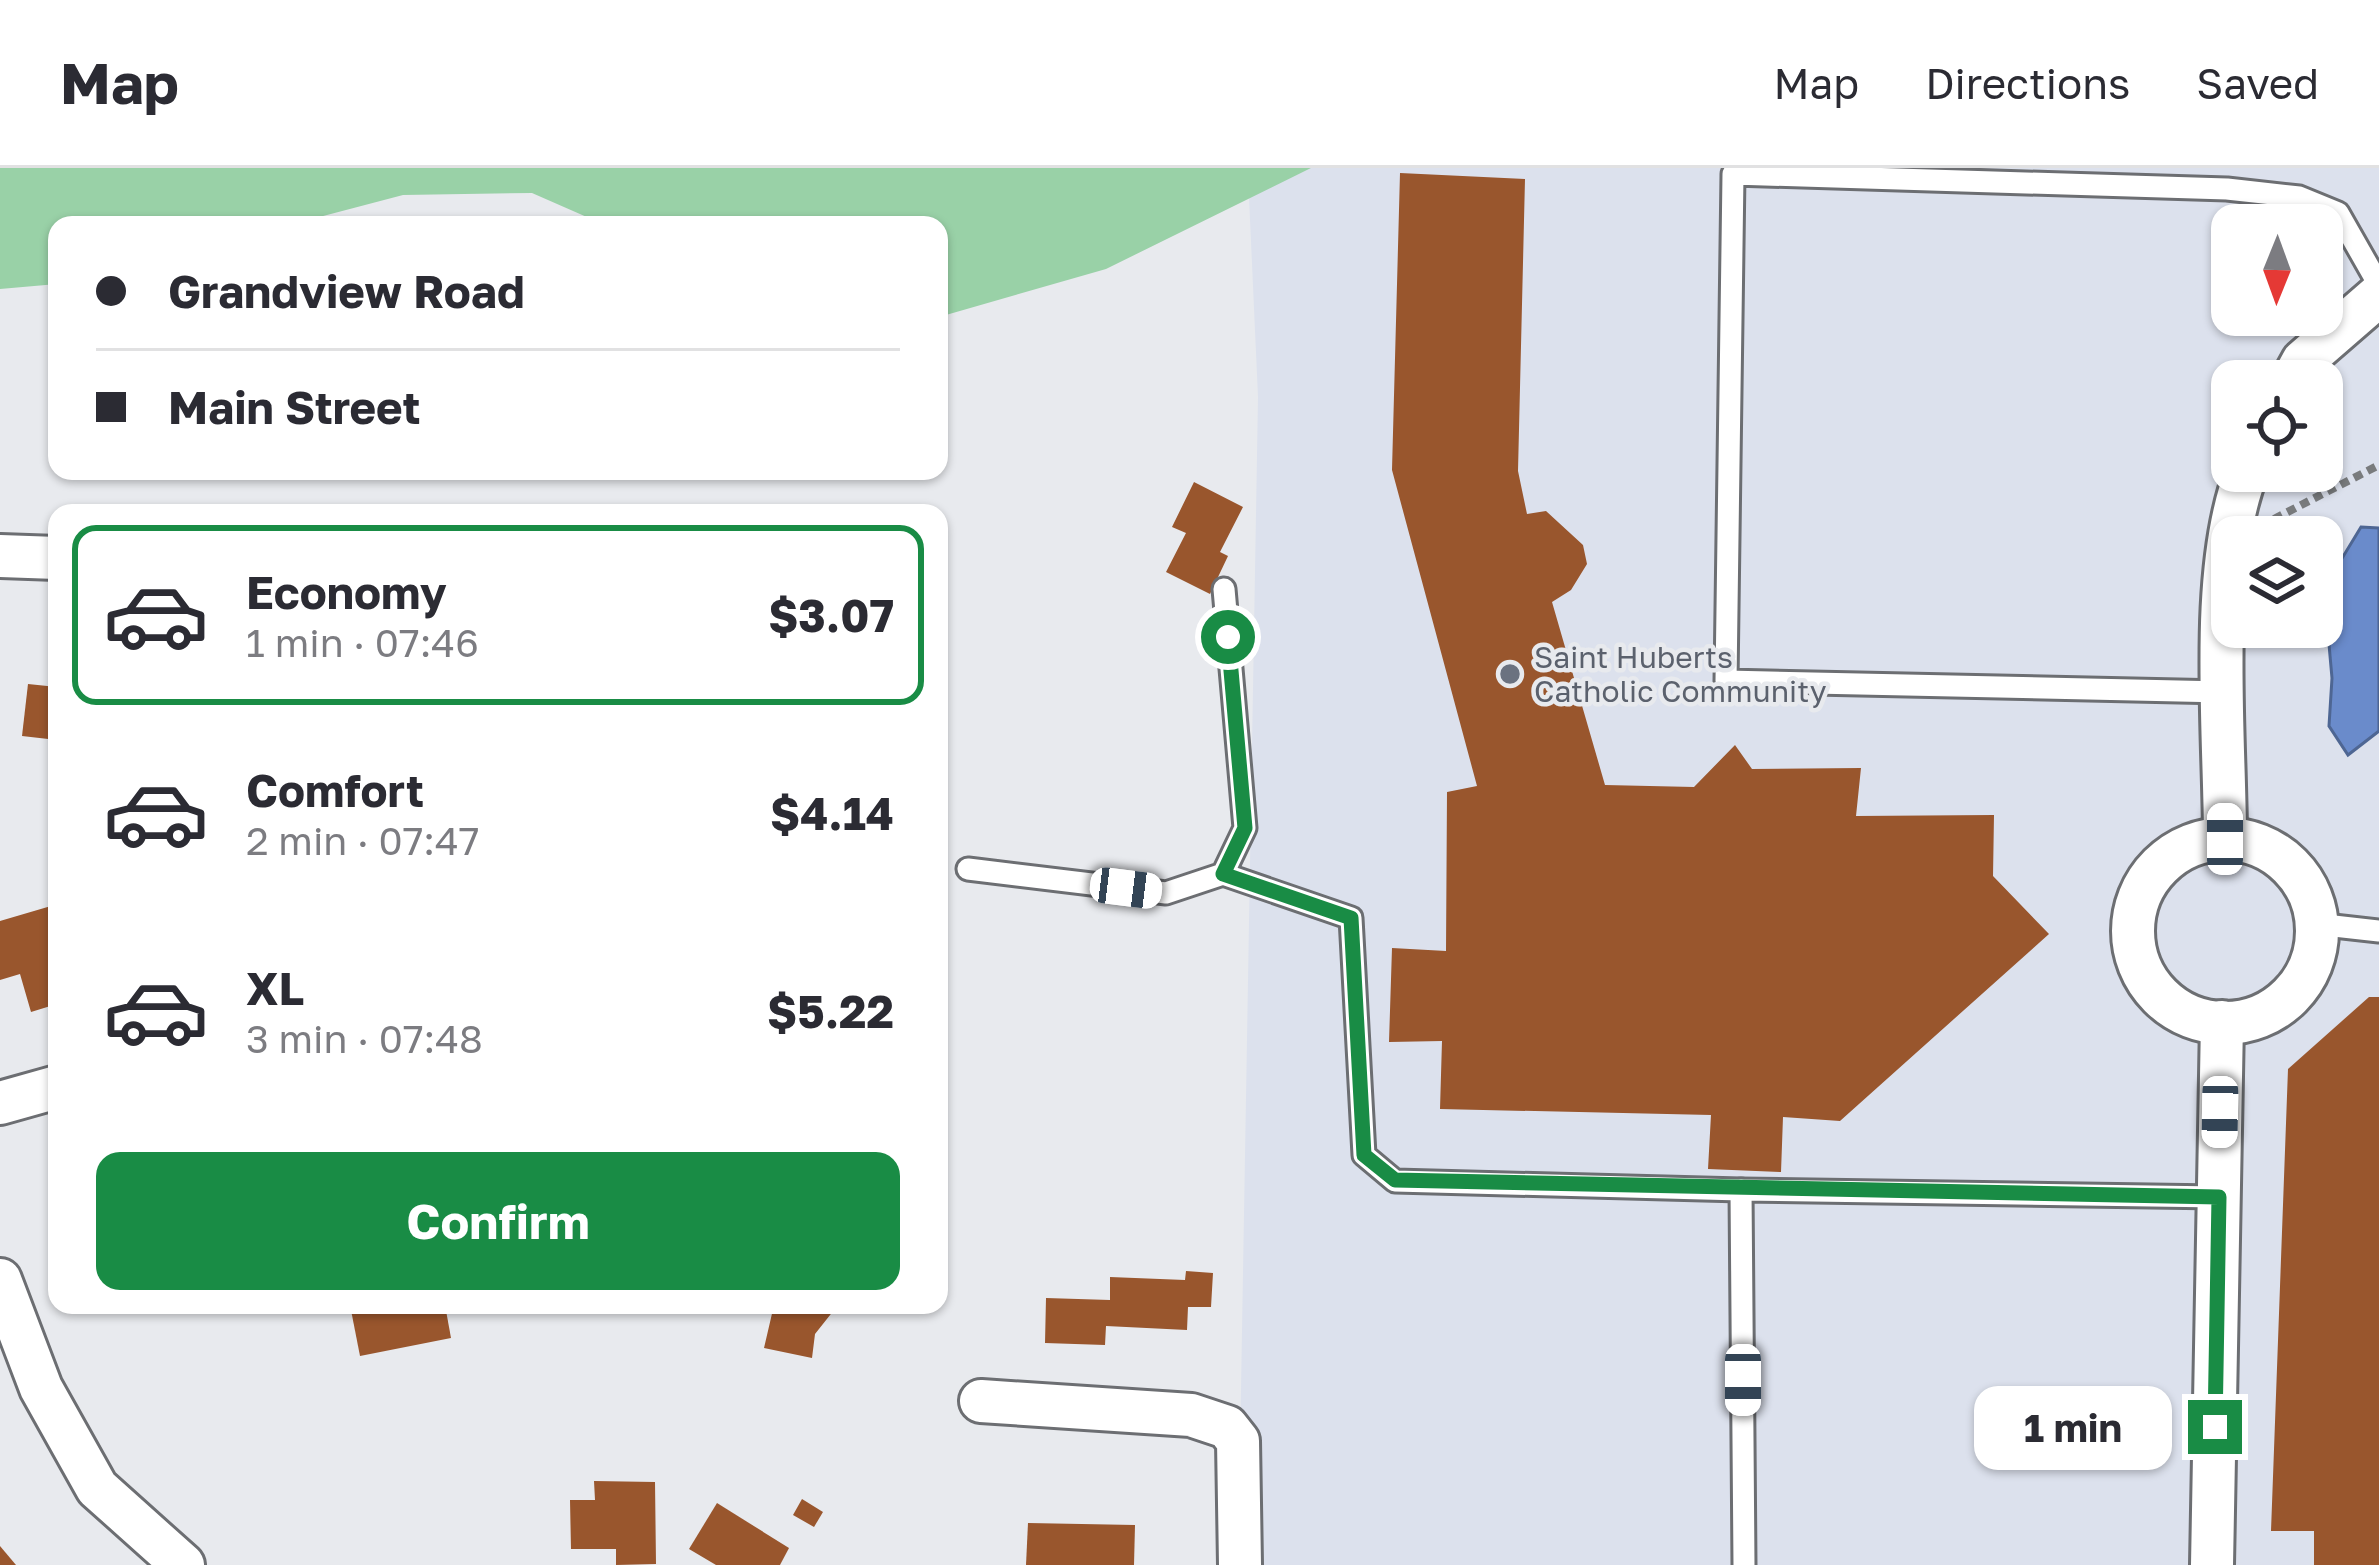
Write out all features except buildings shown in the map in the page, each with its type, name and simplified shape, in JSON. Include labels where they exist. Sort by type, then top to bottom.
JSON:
[{"type":"street","points":[[2304,360],[2379,295]]},
{"type":"street","points":[[2225,839],[2225,595],[2239,492]]},
{"type":"street","points":[[0,556],[48,558]]},
{"type":"street","points":[[2225,839],[2272,852],[2295,871],[2310,894],[2316,924],[2312,961],[2298,987],[2271,1011],[2222,1022],[2183,1013],[2153,989],[2140,968],[2132,931],[2135,906],[2151,875],[2183,848],[2225,839]]},
{"type":"street","points":[[2212,1565],[2222,1022]]},
{"type":"street","points":[[0,1102],[48,1089]]},
{"type":"street","points":[[0,1280],[41,1388],[97,1488],[183,1565]]},
{"type":"street","points":[[981,1401],[1191,1415],[1227,1427],[1238,1441],[1240,1565]]},
{"type":"lane","points":[[2225,692],[1726,681],[1733,174],[2227,189],[2300,197],[2338,213],[2379,285]]},
{"type":"lane","points":[[1223,874],[1245,828],[1224,589]]},
{"type":"lane","points":[[968,869],[1166,892],[1223,874],[1351,918],[1364,1155],[1395,1180],[2219,1197]]},
{"type":"lane","points":[[2316,924],[2379,932]]},
{"type":"lane","points":[[1741,1190],[1744,1565]]},
{"type":"path","points":[[2280,516],[2379,465]]},
{"type":"shaded area","points":[[1311,168],[2379,168],[2379,1565],[1238,1565],[1258,397],[1249,197]]},
{"type":"green space","points":[[0,168],[1311,168],[1106,269],[948,314],[948,216],[584,216],[532,193],[403,195],[323,216],[48,216],[48,285],[0,289]]},
{"type":"water","points":[[2361,527],[2379,528],[2379,731],[2348,755],[2329,726],[2329,648],[2343,648],[2343,557]]},
{"type":"place","name":"Saint Huberts Catholic Community","points":[[1510,674]]},
{"type":"route","points":[[1228,637],[1245,828],[1223,874],[1259,890],[1307,899],[1351,918],[1364,1155],[1395,1180],[2219,1197],[2215,1427]]}]
